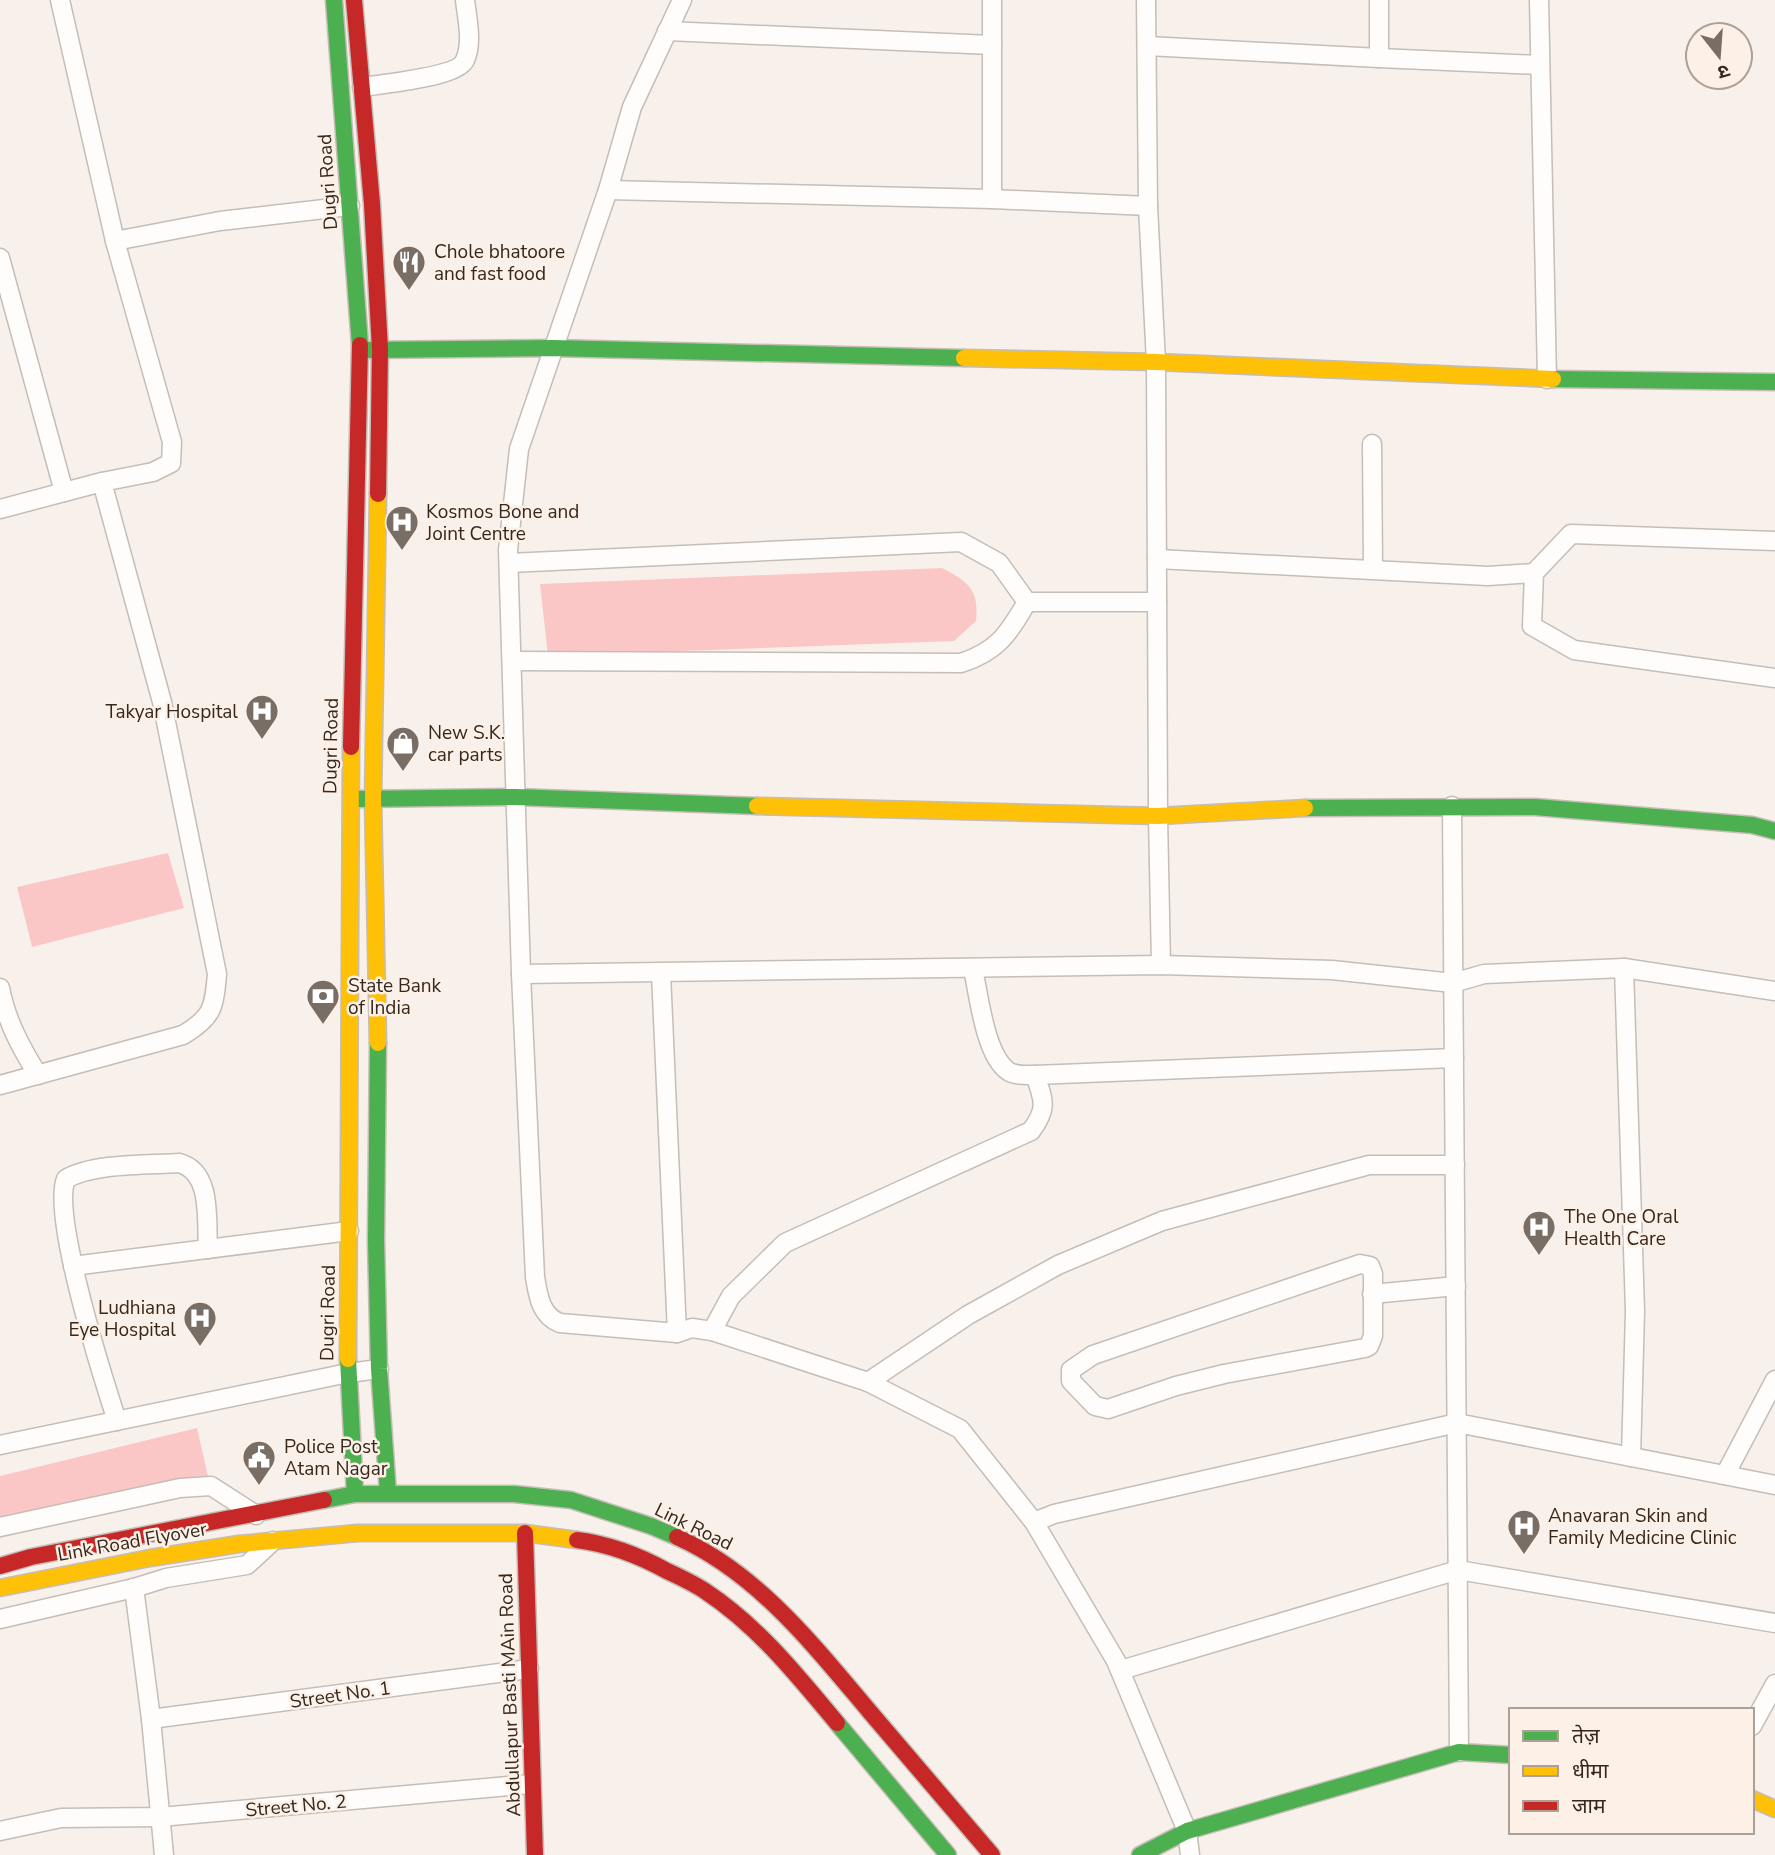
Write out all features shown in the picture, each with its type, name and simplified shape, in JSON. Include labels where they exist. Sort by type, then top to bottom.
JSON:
[{"type":"street","points":[[0,509],[102,482],[153,472],[171,463],[172,442],[115,241],[60,0]]},
{"type":"street","name":"Dugri Road","points":[[334,0],[360,351],[350,799],[348,1373],[355,1494]]},
{"type":"street","points":[[354,0],[372,204],[380,349],[373,800],[379,998],[376,1240],[379,1369],[388,1493]]},
{"type":"street","points":[[362,87],[452,72],[464,63],[468,29],[465,0]]},
{"type":"street","points":[[682,0],[632,107],[608,190],[519,449],[509,563],[521,974],[535,1277],[543,1310],[551,1320],[560,1323],[677,1333],[692,1328],[712,1331],[868,1382],[960,1429],[1034,1522],[1121,1670],[1186,1831],[1190,1855]]},
{"type":"street","points":[[992,0],[992,199]]},
{"type":"street","points":[[1146,0],[1148,206],[1156,362],[1161,965]]},
{"type":"street","points":[[1379,0],[1379,58]]},
{"type":"street","points":[[1539,0],[1547,379]]},
{"type":"street","points":[[667,31],[992,45]]},
{"type":"street","points":[[1147,46],[1539,65]]},
{"type":"street","points":[[608,190],[992,199],[1148,206]]},
{"type":"street","points":[[115,241],[220,221],[350,206]]},
{"type":"street","points":[[0,258],[64,492]]},
{"type":"street","points":[[360,351],[552,348],[1156,362],[1547,379],[1775,382]]},
{"type":"street","points":[[1372,444],[1373,569]]},
{"type":"street","points":[[0,1085],[183,1035],[202,1024],[214,1003],[217,974],[162,702],[102,482]]},
{"type":"street","points":[[1775,541],[1571,534],[1534,573],[1532,626],[1574,650],[1775,678]]},
{"type":"street","points":[[509,563],[961,542],[999,564],[1027,602]]},
{"type":"street","points":[[1157,559],[1488,576],[1534,573]]},
{"type":"street","points":[[1027,602],[1157,602]]},
{"type":"street","points":[[512,662],[961,663],[982,656],[1009,632],[1027,602]]},
{"type":"street","points":[[350,799],[516,797],[877,810],[1158,816],[1300,808],[1535,807],[1752,825],[1775,831]]},
{"type":"street","points":[[1452,806],[1459,1752]]},
{"type":"street","points":[[521,974],[1161,965],[1332,970],[1453,983],[1485,975],[1624,968],[1775,991]]},
{"type":"street","points":[[1624,968],[1635,1311],[1631,1457]]},
{"type":"street","points":[[973,969],[991,1049],[1010,1073],[1035,1075],[1454,1058]]},
{"type":"street","points":[[661,973],[677,1333]]},
{"type":"street","points":[[1,1000],[20,1046],[37,1075]]},
{"type":"street","points":[[712,1331],[731,1296],[785,1243],[1031,1131],[1041,1117],[1044,1101],[1035,1075]]},
{"type":"street","points":[[117,1421],[73,1266],[62,1193],[64,1183],[78,1173],[106,1168],[179,1163],[189,1165],[196,1172],[204,1191],[208,1249]]},
{"type":"street","points":[[868,1382],[968,1315],[1047,1271],[1162,1221],[1369,1165],[1455,1165]]},
{"type":"street","points":[[73,1266],[349,1231]]},
{"type":"street","points":[[1360,1264],[1370,1266],[1372,1270],[1372,1294],[1373,1336],[1369,1346],[1365,1348],[1177,1385],[1108,1409],[1095,1406],[1071,1381],[1071,1370],[1093,1355],[1360,1264]]},
{"type":"street","points":[[1372,1294],[1455,1286]]},
{"type":"street","points":[[0,1445],[348,1373],[379,1369]]},
{"type":"street","points":[[1725,1475],[1775,1380]]},
{"type":"street","points":[[1034,1522],[1054,1514],[1457,1423],[1775,1485]]},
{"type":"street","points":[[0,1527],[180,1488],[211,1486],[256,1515]]},
{"type":"street","name":"Link Road","points":[[256,1515],[355,1494],[514,1494],[570,1500],[651,1526],[690,1543],[731,1567],[772,1603],[825,1659],[992,1855]]},
{"type":"street","name":"Link Road Flyover","points":[[0,1566],[32,1557],[256,1515]]},
{"type":"street","points":[[0,1619],[166,1578],[247,1565],[273,1541],[358,1533],[525,1533],[593,1542],[647,1560],[704,1590],[745,1621],[788,1664],[948,1855]]},
{"type":"street","name":"Abdullapur Basti MAin Road","points":[[525,1533],[535,1855]]},
{"type":"street","name":"Link Road Flyover","points":[[0,1588],[150,1558],[273,1541]]},
{"type":"street","points":[[1121,1670],[1458,1570],[1775,1623]]},
{"type":"street","points":[[134,1588],[151,1719],[164,1855]]},
{"type":"street","name":"Street No. 1","points":[[151,1719],[529,1669]]},
{"type":"street","points":[[1754,1722],[1775,1684]]},
{"type":"street","points":[[1140,1855],[1186,1831],[1459,1752],[1509,1755]]},
{"type":"street","name":"Street No. 2","points":[[0,1830],[61,1818],[160,1817],[531,1784]]},
{"type":"street","points":[[1754,1800],[1775,1810]]},
{"type":"shaded area","points":[[942,568],[970,588],[976,602],[976,621],[954,641],[548,656],[540,584]]},
{"type":"shaded area","points":[[168,853],[184,908],[32,947],[17,887]]},
{"type":"shaded area","points":[[197,1428],[210,1485],[0,1538],[0,1476]]},
{"type":"traffic: fast","points":[[334,0],[360,345]]},
{"type":"traffic: fast","points":[[366,350],[552,348],[964,358]]},
{"type":"traffic: fast","points":[[1553,379],[1775,382]]},
{"type":"traffic: fast","points":[[357,799],[516,797],[757,806]]},
{"type":"traffic: fast","points":[[1305,808],[1535,807],[1752,825],[1775,831]]},
{"type":"traffic: fast","points":[[378,1043],[376,1240],[379,1369],[388,1493]]},
{"type":"traffic: fast","points":[[348,1359],[355,1494]]},
{"type":"traffic: fast","points":[[324,1500],[355,1494],[514,1494],[571,1500],[677,1537]]},
{"type":"traffic: fast","points":[[837,1723],[948,1855]]},
{"type":"traffic: fast","points":[[1140,1855],[1187,1831],[1459,1752],[1509,1755]]},
{"type":"traffic: slow","points":[[964,358],[1156,362],[1553,379]]},
{"type":"traffic: slow","points":[[378,494],[373,800],[378,1043]]},
{"type":"traffic: slow","points":[[348,1359],[351,747]]},
{"type":"traffic: slow","points":[[757,806],[1158,816],[1305,808]]},
{"type":"traffic: slow","points":[[0,1588],[150,1558],[239,1544],[358,1533],[525,1533],[577,1540]]},
{"type":"traffic: slow","points":[[1754,1800],[1775,1809]]},
{"type":"traffic: jam","points":[[354,0],[372,204],[380,349],[378,494]]},
{"type":"traffic: jam","points":[[351,747],[360,345]]},
{"type":"traffic: jam","points":[[0,1566],[31,1557],[324,1500]]},
{"type":"traffic: jam","points":[[525,1533],[535,1855]]},
{"type":"traffic: jam","points":[[677,1537],[734,1570],[783,1614],[828,1662],[992,1855]]},
{"type":"traffic: jam","points":[[577,1540],[600,1544],[635,1556],[705,1591],[760,1635],[837,1723]]},
{"type":"place","name":"Chole bhatoore and fast food","points":[[409,292]]},
{"type":"place","name":"Kosmos Bone and Joint Centre","points":[[402,552]]},
{"type":"place","name":"Takyar Hospital","points":[[262,741]]},
{"type":"place","name":"New S.K. car parts","points":[[403,773]]},
{"type":"place","name":"State Bank of India","points":[[323,1026]]},
{"type":"place","name":"The One Oral Health Care","points":[[1539,1257]]},
{"type":"place","name":"Ludhiana Eye Hospital","points":[[200,1348]]},
{"type":"place","name":"Police Post Atam Nagar","points":[[259,1487]]},
{"type":"place","name":"Anavaran Skin and Family Medicine Clinic","points":[[1524,1556]]}]
